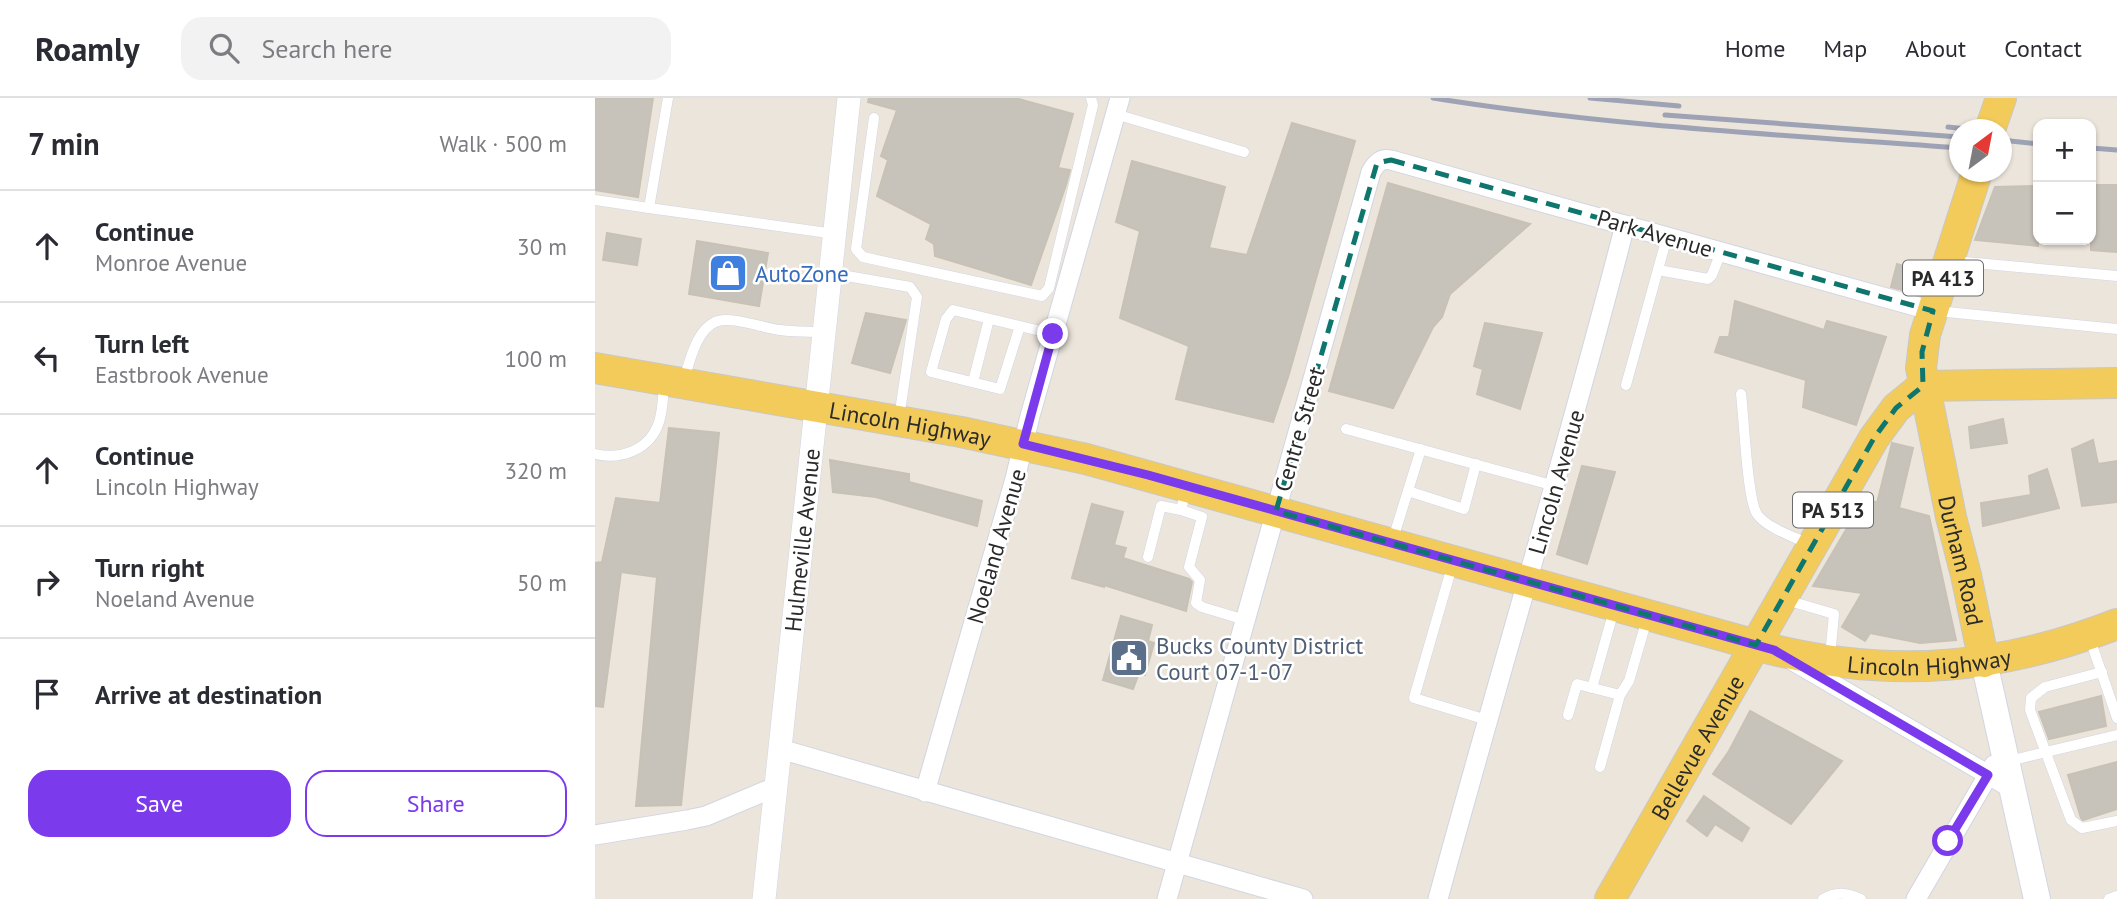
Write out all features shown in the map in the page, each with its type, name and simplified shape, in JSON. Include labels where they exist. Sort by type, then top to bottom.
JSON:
[{"type":"main road","points":[[1994,119],[2001,98]]},
{"type":"main road","name":"PA 413","points":[[1923,386],[1922,352],[1974,182]]},
{"type":"main road","name":"Lincoln Highway","points":[[595,368],[1023,444],[1184,498],[1276,511],[1765,648],[1830,661],[1893,667],[1984,662],[2035,652],[2117,624]]},
{"type":"main road","points":[[1923,386],[2117,383]]},
{"type":"main road","name":"Bellevue Avenue","points":[[1610,899],[1765,648],[1782,598],[1884,423],[1896,408],[1923,386]]},
{"type":"main road","name":"Durham Road","points":[[1923,386],[1984,662],[1999,762],[2011,788],[2037,899]]},
{"type":"street","name":"Hulmeville Avenue","points":[[764,899],[829,273],[835,234],[851,196],[849,98]]},
{"type":"street","name":"Noeland Avenue","points":[[925,792],[1118,106]]},
{"type":"street","name":"Park Avenue","points":[[1377,163],[1391,160],[1933,311]]},
{"type":"street","name":"Centre Street","points":[[1167,899],[1371,172],[1377,163]]},
{"type":"street","name":"Lincoln Avenue","points":[[1438,899],[1555,486],[1625,225]]},
{"type":"street","points":[[1765,648],[1999,762],[1916,899]]},
{"type":"street","points":[[780,749],[1303,899]]},
{"type":"street","points":[[595,835],[697,818],[775,787]]},
{"type":"lane","points":[[649,208],[668,98]]},
{"type":"lane","points":[[874,118],[851,196],[856,249],[863,257],[1042,296],[1049,288],[1093,105],[1091,98]]},
{"type":"lane","points":[[1118,106],[1244,152]]},
{"type":"lane","points":[[595,200],[835,234]]},
{"type":"lane","points":[[1626,384],[1667,237]]},
{"type":"lane","points":[[1658,270],[1708,279],[1721,252]]},
{"type":"lane","points":[[1949,260],[2117,276]]},
{"type":"lane","points":[[829,273],[910,287],[917,297],[898,421]]},
{"type":"lane","points":[[1020,326],[1000,389],[932,372],[946,319],[953,310],[989,319],[1020,326],[1053,334]]},
{"type":"lane","points":[[1933,311],[2117,329]]},
{"type":"lane","points":[[973,382],[989,319]]},
{"type":"lane","points":[[595,454],[610,457],[626,454],[639,448],[654,432],[674,382],[707,328],[717,320],[780,330],[824,333]]},
{"type":"lane","points":[[1741,394],[1753,505],[1757,514],[1765,523],[1812,546]]},
{"type":"lane","points":[[1346,429],[1555,486]]},
{"type":"lane","points":[[1392,543],[1421,449]]},
{"type":"lane","points":[[1408,491],[1464,509],[1476,464]]},
{"type":"lane","points":[[1148,557],[1161,506],[1184,498],[1202,517],[1189,567],[1200,580],[1196,603],[1245,620]]},
{"type":"lane","points":[[1454,560],[1414,698],[1487,720]]},
{"type":"lane","points":[[1782,598],[1834,614],[1830,661]]},
{"type":"lane","points":[[1593,688],[1615,606]]},
{"type":"lane","points":[[1599,767],[1620,695],[1629,681],[1648,615]]},
{"type":"lane","points":[[2089,635],[2117,718]]},
{"type":"lane","points":[[2102,672],[2045,687],[2035,693],[2030,702],[2030,710],[2068,814],[2077,826],[2088,828],[2117,821]]},
{"type":"lane","points":[[1568,715],[1577,684],[1620,695]]},
{"type":"lane","points":[[1999,762],[2117,735]]},
{"type":"lane","points":[[1823,899],[1833,893],[1861,899]]},
{"type":"lane","points":[[2109,899],[2117,896]]},
{"type":"highlighted area","points":[[1391,160],[1933,311],[1922,352],[1923,386],[1896,408],[1874,438],[1756,645],[1276,511],[1377,163]]},
{"type":"building","points":[[595,98],[653,98],[638,197],[595,190]]},
{"type":"building","points":[[869,98],[1015,98],[1073,114],[1058,168],[1070,170],[1031,285],[935,256],[934,244],[926,239],[931,224],[877,196],[888,160],[881,156],[897,110],[868,102]]},
{"type":"building","points":[[1292,123],[1355,141],[1273,422],[1176,399],[1189,346],[1120,318],[1140,231],[1116,222],[1132,161],[1225,187],[1209,248],[1247,255]]},
{"type":"building","points":[[1388,183],[1530,224],[1450,294],[1442,317],[1433,327],[1393,408],[1329,391]]},
{"type":"building","points":[[2096,185],[2117,185],[2117,252],[2091,250],[2091,245],[2096,245]]},
{"type":"building","points":[[2033,186],[2033,245],[2038,246],[1975,240],[1995,187]]},
{"type":"building","points":[[607,233],[641,239],[637,265],[603,260]]},
{"type":"building","name":"AutoZone","points":[[697,241],[768,253],[759,306],[689,294]]},
{"type":"building","points":[[1897,264],[1920,271],[1914,293],[1891,287]]},
{"type":"building","points":[[1735,301],[1824,330],[1827,321],[1886,337],[1856,425],[1803,407],[1806,380],[1715,352],[1720,337],[1729,337]]},
{"type":"building","points":[[866,313],[906,320],[890,373],[852,363]]},
{"type":"building","points":[[1485,323],[1542,333],[1520,409],[1477,394],[1483,369],[1474,366]]},
{"type":"building","points":[[2003,419],[2007,443],[1971,448],[1969,427]]},
{"type":"building","points":[[669,428],[719,433],[681,805],[636,806],[657,577],[621,572],[603,707],[595,706],[595,563],[602,562],[616,498],[660,503]]},
{"type":"building","points":[[2093,440],[2098,464],[2117,461],[2117,502],[2082,506],[2072,449]]},
{"type":"building","points":[[1892,443],[1913,448],[1899,508],[1929,516],[1956,640],[1920,643],[1870,633],[1865,641],[1842,627],[1862,593],[1813,586],[1864,496],[1877,503]]},
{"type":"building","points":[[830,460],[909,474],[909,482],[982,501],[977,526],[876,497],[833,492]]},
{"type":"building","points":[[1582,466],[1615,472],[1587,564],[1557,554]]},
{"type":"building","points":[[2047,469],[2059,508],[1983,526],[1981,503],[2031,495],[2029,476]]},
{"type":"building","points":[[1092,504],[1123,512],[1114,545],[1126,548],[1123,558],[1192,582],[1186,611],[1104,585],[1072,578]]},
{"type":"building","name":"Bucks County District Court 07-1-07","points":[[1121,616],[1152,625],[1148,641],[1154,643],[1145,675],[1139,673],[1133,689],[1103,680]]},
{"type":"building","points":[[2101,696],[2106,726],[2049,739],[2039,712]]},
{"type":"building","points":[[1750,711],[1842,761],[1791,824],[1713,774],[1729,751]]},
{"type":"building","points":[[2117,762],[2117,809],[2083,820],[2068,775]]},
{"type":"building","points":[[1704,796],[1749,828],[1742,841],[1715,824],[1707,836],[1687,821]]},
{"type":"railway","points":[[1433,98],[1630,123],[1949,147]]},
{"type":"railway","points":[[1590,98],[1679,106]]},
{"type":"railway","points":[[1665,115],[1949,136]]},
{"type":"railway","points":[[2012,141],[2033,143]]},
{"type":"railway","points":[[2096,148],[2117,150]]},
{"type":"place","name":"AutoZone","points":[[728,273]]},
{"type":"place","name":"Bucks County District Court 07-1-07","points":[[1129,658]]},
{"type":"route","points":[[1053,334],[1023,444],[1148,475],[1774,650],[1988,775],[1948,841]]}]
